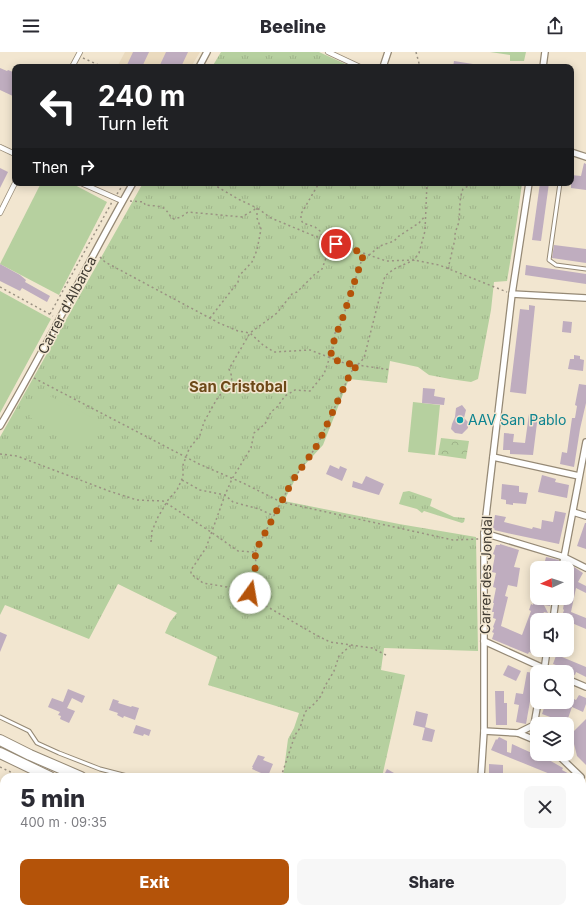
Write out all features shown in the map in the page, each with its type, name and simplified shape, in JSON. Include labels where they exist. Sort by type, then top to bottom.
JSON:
[{"type":"highway","points":[[0,740],[72,773]]},
{"type":"highway","points":[[0,753],[41,773]]},
{"type":"street","points":[[201,64],[207,52]]},
{"type":"street","points":[[328,52],[354,64]]},
{"type":"street","points":[[384,64],[388,52]]},
{"type":"street","points":[[543,64],[545,52]]},
{"type":"street","points":[[74,64],[79,54]]},
{"type":"street","points":[[0,147],[12,153]]},
{"type":"street","points":[[574,153],[586,157]]},
{"type":"street","points":[[0,213],[14,186]]},
{"type":"street","points":[[88,186],[122,201]]},
{"type":"street","name":"Carrer d'Albarca","points":[[0,426],[30,375],[59,318],[131,186]]},
{"type":"street","name":"Carrer des Jondal","points":[[481,773],[484,731],[484,536],[512,294],[529,186]]},
{"type":"street","points":[[512,294],[586,298]]},
{"type":"street","points":[[563,561],[586,442]]},
{"type":"street","points":[[493,457],[579,476]]},
{"type":"street","points":[[573,512],[586,516]]},
{"type":"street","points":[[484,536],[564,557],[586,568]]},
{"type":"street","points":[[484,640],[534,665]]},
{"type":"street","points":[[574,681],[586,687]]},
{"type":"street","points":[[518,733],[530,727]]},
{"type":"street","points":[[484,731],[518,733],[530,738]]},
{"type":"street","points":[[565,761],[578,773]]},
{"type":"lane","points":[[560,186],[549,260],[556,265],[586,269]]},
{"type":"lane","points":[[0,717],[29,731],[37,743],[100,770],[113,773]]},
{"type":"path","points":[[416,52],[419,64]]},
{"type":"path","points":[[79,54],[97,64]]},
{"type":"path","points":[[50,314],[122,186]]},
{"type":"path","points":[[216,186],[257,208],[271,218],[322,239],[386,261],[414,260],[439,266],[512,294]]},
{"type":"path","points":[[151,542],[152,531],[158,517],[166,503],[177,490],[182,480],[182,465],[185,457],[189,449],[200,435],[204,422],[218,397],[231,384],[232,377],[229,369],[250,333],[277,313],[292,294],[298,292],[314,275],[322,270],[326,258],[325,246],[320,231],[315,227],[303,223],[301,220],[301,214],[317,186]]},
{"type":"path","points":[[386,655],[372,648],[330,642],[254,599],[250,593],[256,564],[255,552],[293,480],[318,444],[351,372],[364,358],[385,276],[394,269],[414,260],[419,253],[425,231],[427,186]]},
{"type":"path","points":[[448,269],[455,239],[454,234],[458,222],[461,203],[460,196],[463,189],[468,186]]},
{"type":"path","points":[[122,201],[144,202],[145,205],[163,208],[168,216],[174,219],[181,217],[188,212],[242,217],[257,208]]},
{"type":"path","points":[[210,318],[238,282],[239,276],[252,262],[257,250],[261,229],[257,218],[257,208]]},
{"type":"path","points":[[369,255],[380,246],[394,241],[419,223],[426,216]]},
{"type":"path","points":[[87,248],[95,252],[105,262],[210,318],[238,331],[250,333],[263,345],[274,352],[310,350],[344,363],[391,370]]},
{"type":"path","points":[[250,593],[238,594],[227,587],[203,583],[191,574],[191,570],[206,548],[232,479],[252,448],[254,433],[265,424],[271,412],[277,407],[285,396],[295,390],[310,391],[324,374],[334,345],[335,334],[340,326],[364,253]]},
{"type":"path","points":[[0,287],[59,318]]},
{"type":"path","points":[[30,375],[185,457],[281,502],[453,540],[484,536]]},
{"type":"path","points":[[0,454],[17,456],[137,500],[163,501],[238,551],[255,552]]},
{"type":"path","points":[[182,480],[200,490],[225,495],[233,502],[259,509],[274,516]]},
{"type":"path","points":[[282,773],[295,735],[300,728],[305,712],[321,696],[324,686],[334,671],[339,656],[351,645]]},
{"type":"path","points":[[0,767],[13,773]]},
{"type":"shaded area","points":[[125,52],[200,52],[193,64],[119,64]]},
{"type":"green space","points":[[221,52],[319,52],[345,64],[214,64]]},
{"type":"green space","points":[[490,52],[526,52],[524,61],[510,61],[510,55]]},
{"type":"green space","points":[[39,186],[77,186],[107,202],[59,295],[0,264]]},
{"type":"green space","points":[[141,186],[522,186],[507,281],[494,282],[491,310],[478,379],[471,382],[429,375],[418,367],[390,361],[387,383],[349,379],[323,445],[300,470],[284,501],[399,524],[476,537],[478,651],[384,648],[381,670],[405,675],[383,773],[284,773],[288,739],[294,728],[299,713],[208,685],[217,657],[165,633],[170,622],[177,613],[118,584],[89,639],[5,605],[0,615],[0,437]]},
{"type":"green space","points":[[0,291],[51,319],[0,413]]},
{"type":"green space","points":[[42,392],[101,422],[89,447],[29,417]]},
{"type":"green space","points":[[413,402],[440,405],[435,455],[408,452]]},
{"type":"green space","points":[[441,438],[469,441],[466,459],[438,455]]},
{"type":"green space","points":[[409,491],[432,499],[430,506],[454,517],[465,518],[464,522],[462,523],[424,511],[422,513],[417,509],[399,504],[403,492]]},
{"type":"building","points":[[133,52],[149,52],[143,64],[127,64]]},
{"type":"building","points":[[166,52],[188,52],[182,64],[160,64]]},
{"type":"building","points":[[454,61],[473,64],[454,64]]},
{"type":"building","points":[[0,68],[12,72],[12,96],[0,90]]},
{"type":"building","points":[[584,163],[586,164],[586,190],[571,188],[571,186],[574,186],[574,175],[581,176]]},
{"type":"building","points":[[0,168],[8,172],[0,188]]},
{"type":"building","points":[[540,186],[549,186],[541,241],[532,240]]},
{"type":"building","points":[[554,245],[586,249],[586,263],[552,258]]},
{"type":"building","points":[[0,264],[20,275],[26,280],[25,282],[50,296],[47,302],[22,288],[20,291],[0,281]]},
{"type":"building","points":[[526,265],[586,274],[586,284],[525,275]]},
{"type":"building","points":[[529,305],[535,306],[526,394],[510,392],[520,309],[529,310]]},
{"type":"building","points":[[563,321],[572,322],[571,333],[562,332]]},
{"type":"building","points":[[574,355],[580,356],[580,359],[584,360],[583,371],[568,369],[570,359],[574,359]]},
{"type":"building","points":[[579,384],[586,385],[586,403],[574,467],[560,464],[562,452],[567,453],[572,418],[575,418],[577,406],[575,405]]},
{"type":"building","points":[[423,388],[435,389],[434,396],[445,398],[444,405],[422,403]]},
{"type":"building","name":"AAV San Pablo","points":[[462,405],[466,410],[464,418],[468,422],[468,428],[462,434],[455,433],[451,429],[456,408]]},
{"type":"building","points":[[529,414],[538,415],[533,455],[510,454],[510,450],[503,450],[504,433],[514,434],[513,442],[525,443]]},
{"type":"building","points":[[330,465],[339,469],[340,466],[347,469],[342,481],[326,474]]},
{"type":"building","points":[[542,475],[556,479],[555,482],[569,485],[567,498],[538,492]]},
{"type":"building","points":[[366,476],[384,484],[379,495],[352,487],[353,481],[362,484]]},
{"type":"building","points":[[502,484],[519,486],[519,492],[528,493],[526,504],[506,504],[506,500],[501,499]]},
{"type":"building","points":[[555,511],[566,513],[559,544],[494,530],[495,529],[493,528],[495,515],[506,517],[504,522],[532,529],[533,527],[541,529],[542,520],[553,522]]},
{"type":"building","points":[[586,523],[586,549],[577,546]]},
{"type":"building","points":[[496,545],[519,550],[514,567],[520,568],[517,587],[508,585],[505,596],[508,597],[501,626],[522,635],[530,614],[530,652],[528,654],[492,639],[494,633],[492,632],[493,627],[496,619],[493,618],[494,612],[492,612],[496,588],[493,587],[496,573],[492,572],[495,555],[493,554]]},
{"type":"building","points":[[546,557],[559,560],[559,561],[545,561]]},
{"type":"building","points":[[574,567],[583,573],[578,582],[586,586],[586,593],[576,588],[574,598]]},
{"type":"building","points":[[531,605],[544,605],[548,613],[530,613],[531,611],[529,610]]},
{"type":"building","points":[[564,605],[572,605],[571,612],[574,613],[563,613]]},
{"type":"building","points":[[574,613],[586,618],[586,629],[574,624]]},
{"type":"building","points":[[0,632],[7,635],[0,652]]},
{"type":"building","points":[[556,657],[562,657],[586,667],[586,677],[576,672],[574,675],[574,665],[553,664]]},
{"type":"building","points":[[508,665],[521,671],[516,681],[503,675]]},
{"type":"building","points":[[527,672],[530,672],[530,701],[526,724],[516,722],[519,705],[514,704],[516,693],[523,694]]},
{"type":"building","points":[[68,689],[85,696],[82,703],[72,698],[67,708],[75,711],[69,723],[60,719],[61,716],[58,715],[60,712],[48,707],[52,698],[63,702]]},
{"type":"building","points":[[495,691],[504,691],[504,703],[507,703],[507,725],[496,725]]},
{"type":"building","points":[[579,695],[586,698],[586,704],[583,712],[574,708],[574,699],[576,700]]},
{"type":"building","points":[[113,699],[119,701],[118,703],[139,708],[135,720],[124,716],[123,718],[117,715],[118,713],[109,710]]},
{"type":"building","points":[[544,709],[571,709],[568,717],[550,717],[542,714]]},
{"type":"building","points":[[416,711],[428,714],[425,728],[413,725]]},
{"type":"building","points":[[586,719],[586,765],[577,756],[574,744],[574,731]]},
{"type":"building","points":[[136,725],[151,730],[149,736],[133,733]]},
{"type":"building","points":[[425,727],[435,730],[432,742],[422,740]]},
{"type":"building","points":[[499,737],[507,741],[507,752],[511,753],[512,744],[530,752],[530,761],[551,761],[563,768],[562,770],[568,773],[548,773],[491,750],[496,739],[497,740]]},
{"type":"building","points":[[258,755],[265,757],[263,760],[273,764],[269,773],[261,773],[252,769]]},
{"type":"building","points":[[489,764],[503,765],[503,773],[489,773]]},
{"type":"building","points":[[387,769],[394,773],[385,773]]},
{"type":"place","name":"AAV San Pablo","points":[[460,420]]},
{"type":"district","name":"San Cristobal","points":[[238,387]]},
{"type":"route","points":[[250,593],[256,564],[255,552],[293,480],[318,444],[351,372],[358,365],[344,363],[330,358],[334,345],[335,334],[340,326],[341,319],[364,253],[336,244]]}]
